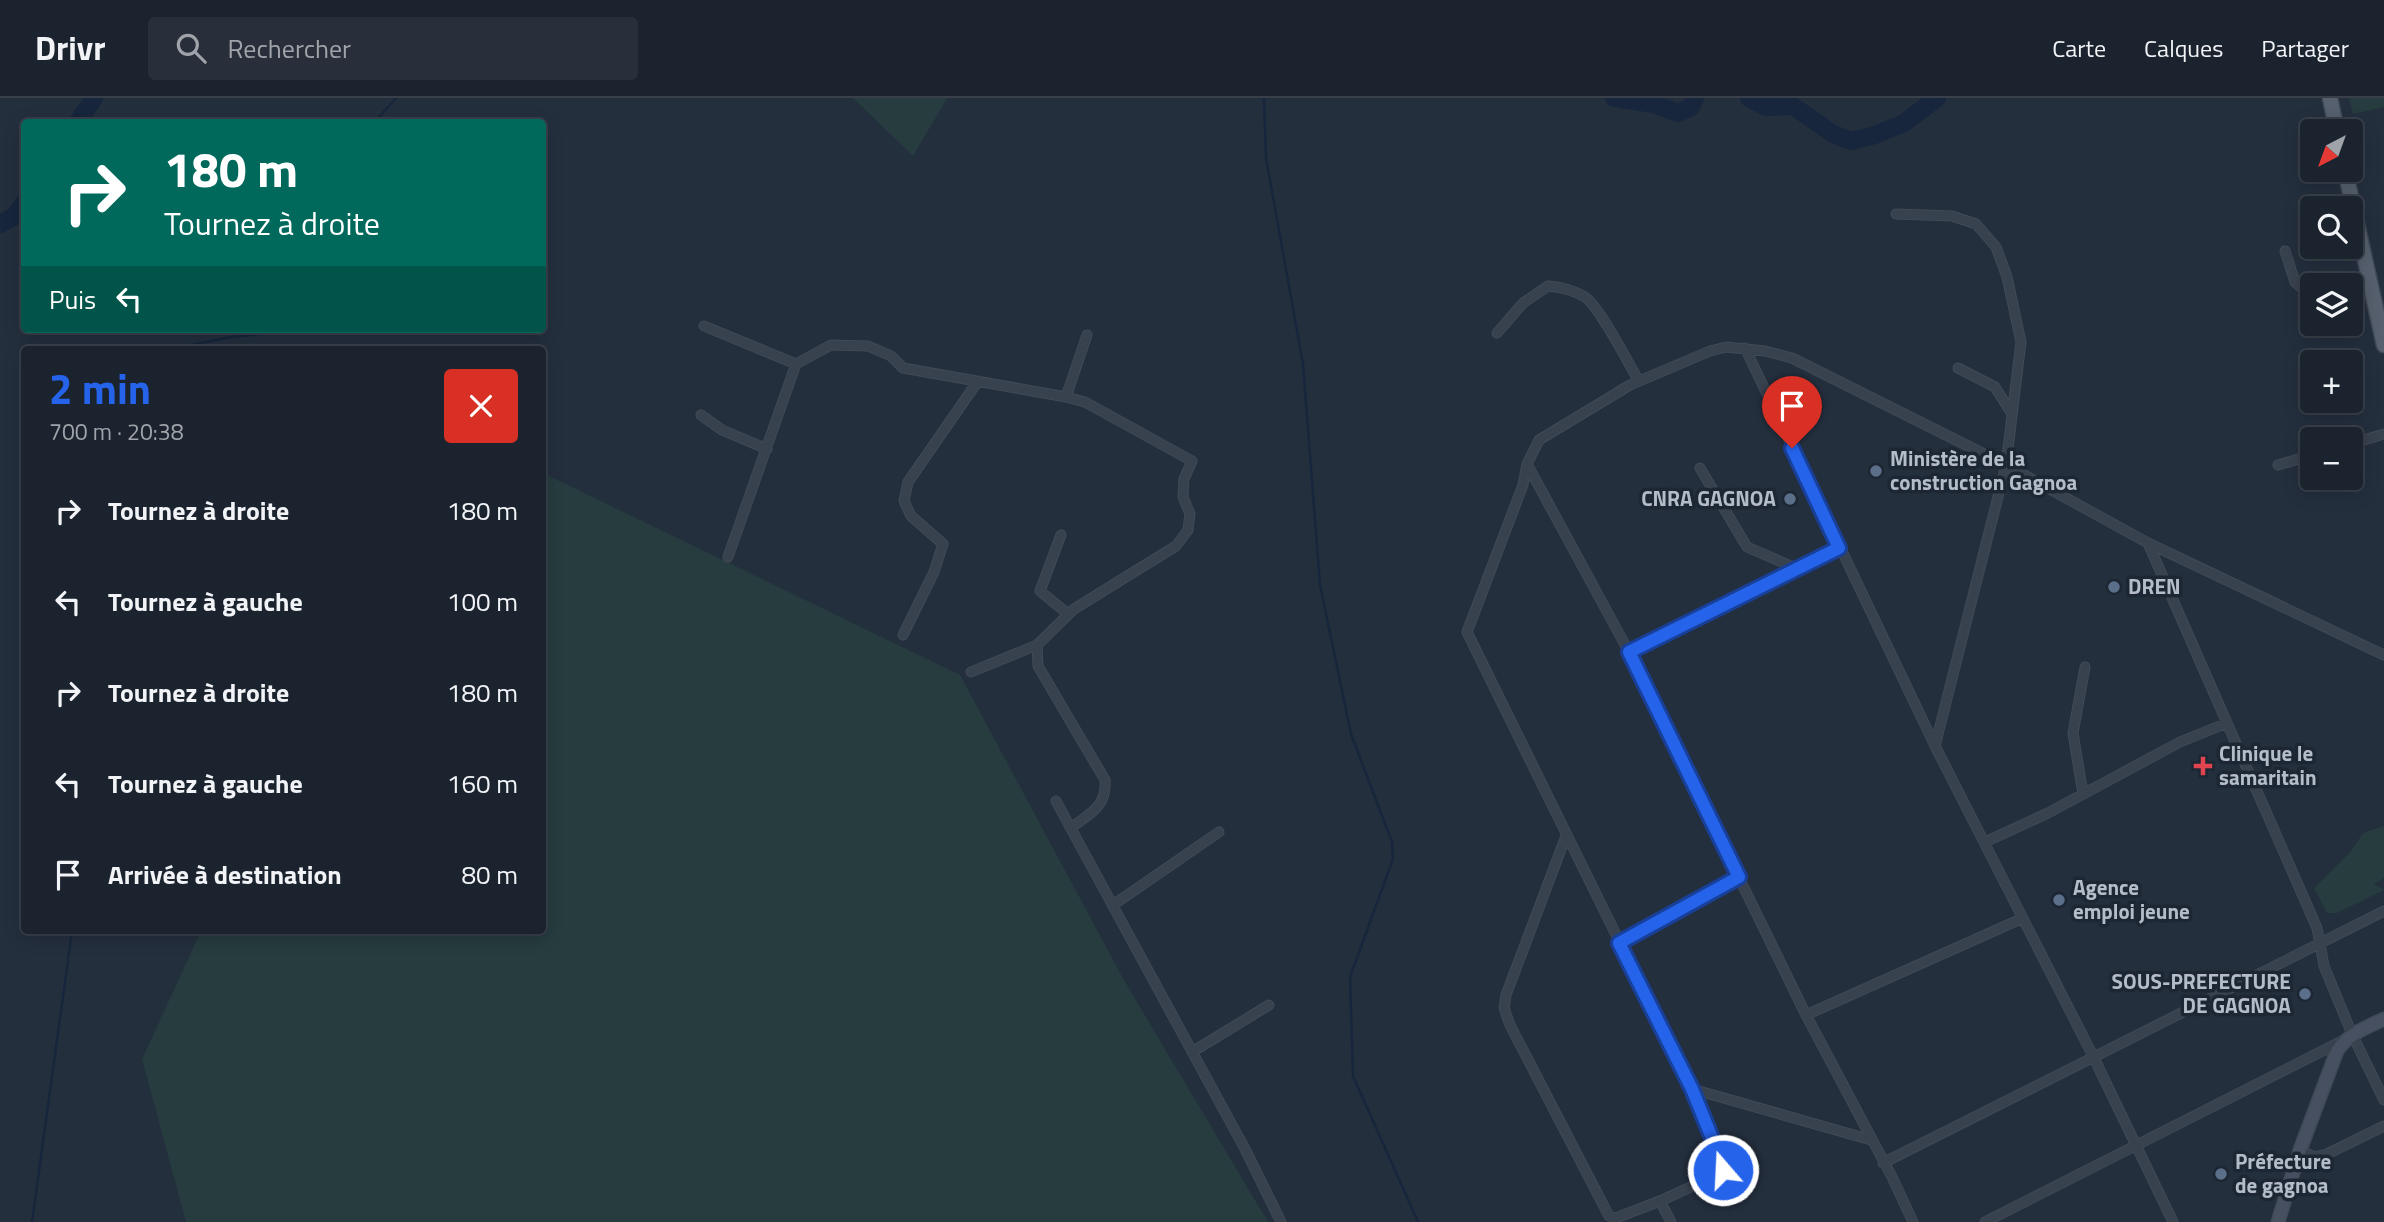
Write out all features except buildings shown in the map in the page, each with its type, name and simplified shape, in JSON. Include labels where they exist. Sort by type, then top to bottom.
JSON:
[{"type":"main road","points":[[2330,98],[2334,119]]},
{"type":"main road","points":[[2348,182],[2384,345]]},
{"type":"main road","points":[[2278,1222],[2300,1150],[2332,1062],[2348,1037],[2384,1019]]},
{"type":"street","points":[[1896,214],[1952,216],[1976,224],[1996,247],[2007,277],[2021,342],[2006,465],[1935,746]]},
{"type":"street","points":[[2285,251],[2295,282],[2300,286]]},
{"type":"street","points":[[2363,276],[2368,275]]},
{"type":"street","points":[[1497,333],[1524,303],[1548,286],[1565,288],[1587,298],[1595,308],[1639,382]]},
{"type":"street","points":[[704,326],[796,364]]},
{"type":"street","points":[[1066,397],[1087,335]]},
{"type":"street","points":[[728,558],[796,364],[831,345],[869,346],[891,356],[903,368],[1085,402],[1192,461],[1184,479],[1183,497],[1190,514],[1188,530],[1176,546],[1068,614],[1037,645],[971,672]]},
{"type":"street","points":[[1566,836],[1506,995],[1504,1008],[1510,1026],[1609,1216],[1616,1219],[1719,1174],[1723,1165],[1692,1089],[1467,632],[1523,485],[1527,464],[1539,440],[1639,382],[1710,351],[1726,347],[1745,348],[1792,358],[2006,465],[2148,543],[2384,656]]},
{"type":"street","points":[[1745,348],[1935,746],[2093,1056],[2173,1222]]},
{"type":"street","points":[[1958,368],[1995,387],[2012,414]]},
{"type":"street","points":[[904,635],[934,572],[943,544],[911,516],[904,500],[908,482],[978,381]]},
{"type":"street","points":[[701,415],[722,430],[766,449]]},
{"type":"street","points":[[2363,440],[2384,434]]},
{"type":"street","points":[[2278,465],[2300,459]]},
{"type":"street","points":[[1527,464],[1629,652],[1806,1015],[1913,1222]]},
{"type":"street","points":[[1700,468],[1746,547],[1798,569]]},
{"type":"street","points":[[1060,535],[1040,592],[1068,614]]},
{"type":"street","points":[[2148,543],[2317,928],[2324,966],[2348,1037],[2384,1100]]},
{"type":"street","points":[[1629,652],[1839,548]]},
{"type":"street","points":[[1037,645],[1038,666],[1105,780],[1106,793],[1101,805],[1071,828]]},
{"type":"street","points":[[2083,794],[2073,733],[2085,667]]},
{"type":"street","points":[[1985,842],[2180,742],[2227,723]]},
{"type":"street","points":[[1056,801],[1281,1222]]},
{"type":"street","points":[[1113,905],[1219,832]]},
{"type":"street","points":[[1619,943],[1739,877]]},
{"type":"street","points":[[1883,1163],[2384,911]]},
{"type":"street","points":[[1806,1015],[2023,918]]},
{"type":"street","points":[[1192,1052],[1269,1005]]},
{"type":"street","points":[[1985,1222],[2348,1037]]},
{"type":"street","points":[[1692,1089],[1871,1140]]},
{"type":"street","points":[[2300,1150],[2315,1157],[2327,1154],[2384,1126]]},
{"type":"street","points":[[1660,1201],[1671,1222]]},
{"type":"green space","points":[[853,98],[947,98],[913,156]]},
{"type":"green space","points":[[2349,98],[2384,98],[2384,107],[2353,114]]},
{"type":"green space","points":[[546,474],[960,675],[1125,982],[1268,1222],[186,1222],[142,1059],[200,934],[546,934]]},
{"type":"green space","points":[[2384,826],[2384,878],[2374,884],[2384,890],[2337,913],[2327,913],[2314,888],[2351,851],[2363,833]]},
{"type":"waterway","points":[[80,119],[94,98]]},
{"type":"waterway","points":[[378,119],[396,98]]},
{"type":"waterway","points":[[1264,98],[1266,158],[1303,364],[1320,585],[1351,734],[1392,842],[1393,859],[1350,977],[1353,1076],[1418,1222]]},
{"type":"waterway","points":[[1614,98],[1654,104],[1678,113],[1691,107],[1695,98]]},
{"type":"waterway","points":[[1749,98],[1766,107],[1793,106],[1833,134],[1851,141],[1904,123],[1937,98]]},
{"type":"waterway","points":[[0,224],[13,217],[21,207]]},
{"type":"waterway","points":[[186,346],[231,337],[272,333]]},
{"type":"waterway","points":[[32,1222],[72,934]]},
{"type":"place","name":"Ministère de la construction Gagnoa","points":[[1876,471]]},
{"type":"place","name":"CNRA GAGNOA","points":[[1790,499]]},
{"type":"place","name":"DREN","points":[[2114,587]]},
{"type":"place","name":"Clinique le samaritain","points":[[2203,766]]},
{"type":"place","name":"Agence emploi jeune","points":[[2059,900]]},
{"type":"place","name":"SOUS-PREFECTURE DE GAGNOA","points":[[2305,994]]},
{"type":"place","name":"Préfecture de gagnoa","points":[[2221,1174]]},
{"type":"route","points":[[1723,1170],[1692,1089],[1619,943],[1739,877],[1629,652],[1839,548],[1792,448]]}]
